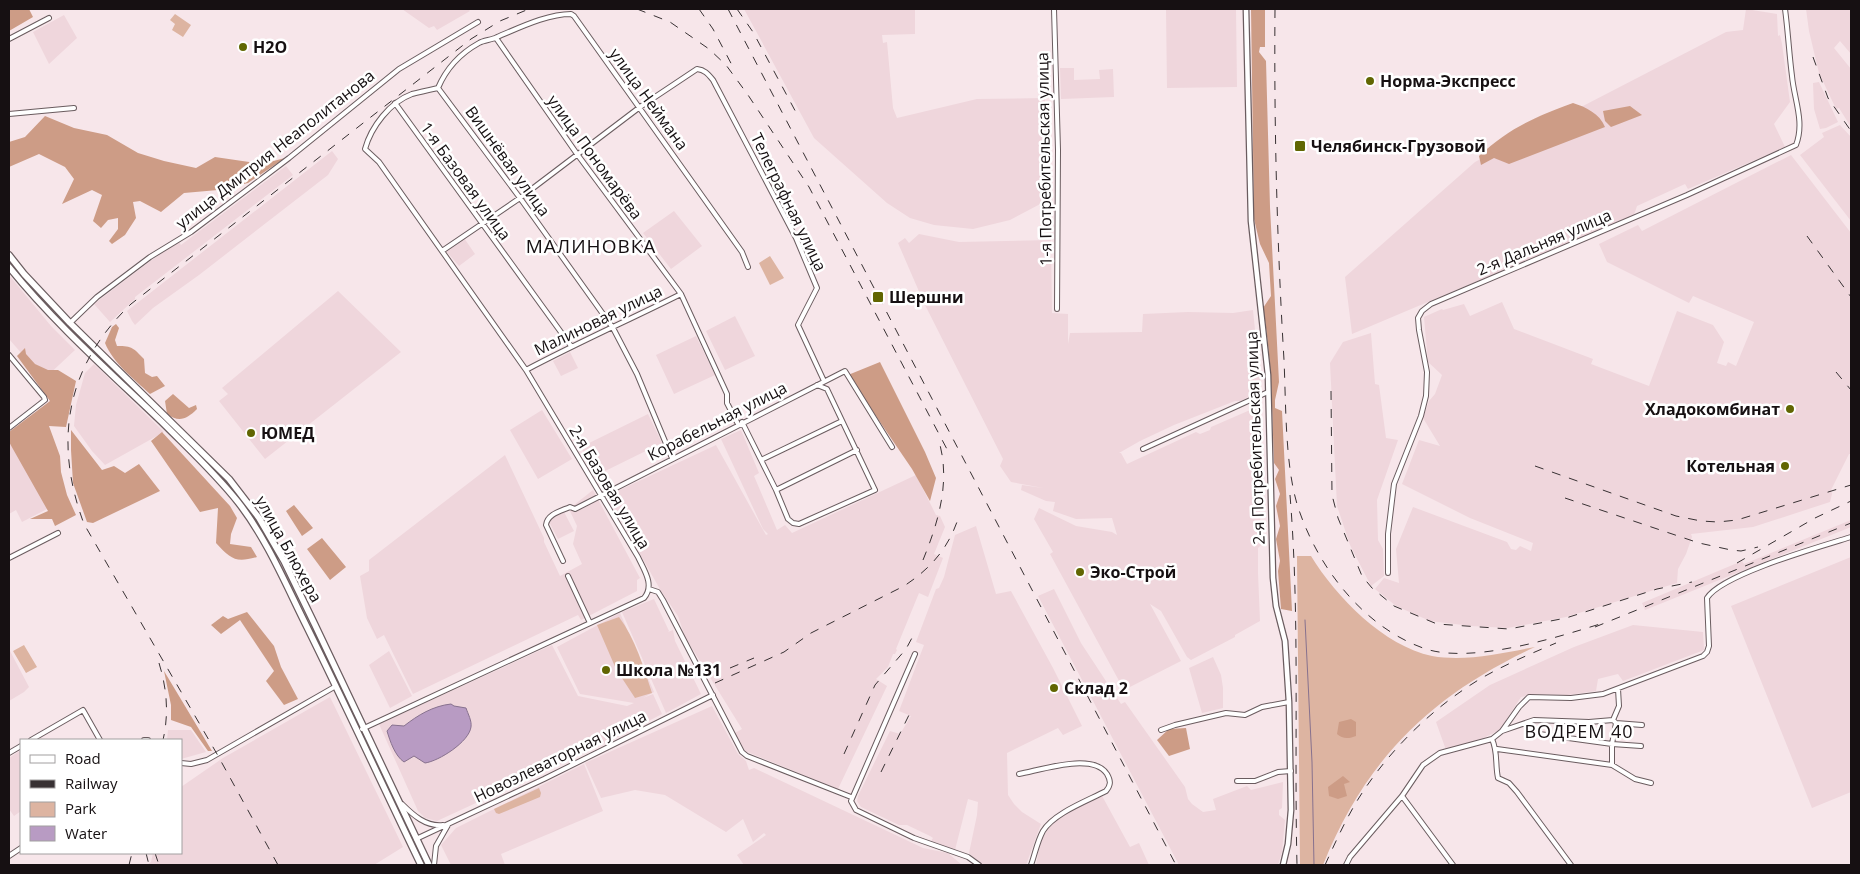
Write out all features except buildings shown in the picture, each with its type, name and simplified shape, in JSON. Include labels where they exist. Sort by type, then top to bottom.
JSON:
[{"type":"main road","name":"улица Блюхера","points":[[9,255],[24,274],[70,323],[184,434],[241,493],[259,518],[284,561],[358,731],[421,865]]},
{"type":"main road","name":"улица Блюхера","points":[[9,267],[52,316],[189,449],[239,504],[256,530],[339,684],[365,728],[397,799],[430,865]]},
{"type":"street","name":"1-я Потребительская улица","points":[[1054,9],[1058,150],[1057,310]]},
{"type":"street","name":"2-я Потребительская улица","points":[[1246,9],[1251,221],[1265,341],[1273,578],[1276,606],[1285,641],[1289,702],[1291,810],[1288,844],[1282,865]]},
{"type":"street","name":"2-я Дальняя улица","points":[[1388,573],[1388,534],[1394,484],[1426,396],[1427,372],[1418,324],[1418,318],[1422,311],[1431,304],[1687,195],[1796,145],[1800,135],[1800,119],[1792,81],[1785,9]]},
{"type":"street","name":"улица Неймана","points":[[496,38],[521,26],[571,14],[574,16],[742,252],[748,267]]},
{"type":"street","points":[[9,39],[50,18]]},
{"type":"street","name":"улица Дмитрия Неаполитанова","points":[[70,323],[97,297],[150,257],[191,232],[289,158],[399,69],[478,22]]},
{"type":"street","points":[[395,104],[412,94],[438,88],[443,75],[465,53],[480,42],[496,38]]},
{"type":"street","name":"улица Пономарёва","points":[[496,38],[577,154],[681,294],[727,394],[727,403],[761,460],[788,519],[793,523],[799,524],[876,490],[857,450]]},
{"type":"street","name":"Телеграфная улица","points":[[640,108],[697,69],[706,72],[713,80],[796,238],[817,288],[798,325],[824,381]]},
{"type":"street","name":"Вишнёвая улица","points":[[438,88],[520,198],[612,328],[638,374],[672,458]]},
{"type":"street","name":"2-я Базовая улица","points":[[395,104],[368,136],[365,148],[379,162],[526,370],[638,557],[648,579],[649,589],[658,592],[742,752],[747,756],[851,797]]},
{"type":"street","name":"1-я Базовая улица","points":[[395,104],[571,346]]},
{"type":"street","points":[[9,114],[74,108]]},
{"type":"street","points":[[442,251],[520,198],[640,108]]},
{"type":"street","name":"Малиновая улица","points":[[526,370],[571,346],[681,294]]},
{"type":"street","points":[[9,355],[45,400],[9,428]]},
{"type":"street","name":"Корабельная улица","points":[[563,561],[546,525],[549,517],[570,507],[575,509],[601,494],[845,371],[892,447]]},
{"type":"street","points":[[776,490],[857,450],[827,389],[817,385]]},
{"type":"street","points":[[1143,449],[1268,392]]},
{"type":"street","points":[[761,460],[842,421]]},
{"type":"street","points":[[9,558],[58,533]]},
{"type":"street","points":[[1346,865],[1350,857],[1402,796],[1423,765],[1434,756],[1492,739],[1502,731],[1519,707],[1529,697],[1571,698],[1603,694],[1703,656],[1709,646],[1706,602],[1709,594],[1718,587],[1757,568],[1851,537]]},
{"type":"street","points":[[568,576],[590,623]]},
{"type":"street","points":[[358,731],[455,684],[644,598],[649,589]]},
{"type":"street","points":[[915,654],[851,797],[851,801],[856,810],[914,838],[968,857],[979,865]]},
{"type":"street","points":[[182,763],[191,764],[207,760],[339,684]]},
{"type":"street","points":[[1612,765],[1614,721],[1619,706],[1618,689]]},
{"type":"street","name":"Новоэлеваторная улица","points":[[416,839],[713,694]]},
{"type":"street","points":[[1161,730],[1226,713],[1245,714],[1262,707],[1289,702]]},
{"type":"street","points":[[33,739],[83,710],[99,739]]},
{"type":"street","points":[[1502,731],[1534,720],[1614,721],[1642,725]]},
{"type":"street","points":[[1526,723],[1532,733],[1641,746]]},
{"type":"street","points":[[1492,739],[1497,749],[1496,768],[1498,778],[1509,783],[1517,792],[1571,865]]},
{"type":"street","points":[[9,753],[20,747]]},
{"type":"street","points":[[1497,749],[1612,765],[1635,779],[1651,783]]},
{"type":"street","points":[[1019,774],[1080,762],[1097,764],[1106,772],[1110,780],[1110,785],[1106,791],[1051,820],[1037,843],[1031,865]]},
{"type":"street","points":[[1237,781],[1255,781],[1278,772],[1290,771]]},
{"type":"street","points":[[1402,796],[1453,865]]},
{"type":"street","points":[[397,799],[413,815],[428,824],[448,825]]},
{"type":"street","points":[[434,865],[436,846],[448,825]]},
{"type":"street","points":[[9,856],[20,849]]},
{"type":"shaded area","points":[[9,9],[29,9],[33,17],[9,31]]},
{"type":"shaded area","points":[[402,9],[468,9],[470,11],[437,30],[434,26],[429,28]]},
{"type":"shaded area","points":[[744,9],[915,9],[915,34],[882,35],[883,43],[887,42],[893,108],[897,118],[977,99],[1045,98],[1045,147],[1049,154],[1048,196],[1046,201],[1010,220],[973,229],[934,225],[910,218],[887,203],[814,138]]},
{"type":"shaded area","points":[[1166,9],[1236,9],[1237,87],[1167,88]]},
{"type":"shaded area","points":[[1251,9],[1265,9],[1265,47],[1260,47],[1259,52],[1266,61],[1270,207],[1279,382],[1275,408],[1282,411],[1292,611],[1281,609],[1278,571],[1280,561],[1276,539],[1280,526],[1276,506],[1280,494],[1275,479],[1279,470],[1274,463],[1270,366],[1263,308],[1271,296],[1269,263],[1260,244],[1254,219]]},
{"type":"shaded area","points":[[1746,9],[1777,14],[1778,36],[1780,35],[1782,44],[1790,102],[1774,124],[1785,147],[1688,189],[1685,184],[1637,206],[1634,215],[1352,334],[1345,277],[1475,162],[1726,32],[1743,30]]},
{"type":"shaded area","points":[[1806,9],[1851,9],[1851,54],[1840,41],[1834,48],[1851,69],[1851,127],[1839,108],[1836,109],[1819,73]]},
{"type":"shaded area","points":[[64,15],[77,38],[49,64],[33,32]]},
{"type":"shaded area","points":[[1060,68],[1074,68],[1074,80],[1100,79],[1099,70],[1113,69],[1114,97],[1061,99]]},
{"type":"shaded area","points":[[1819,82],[1838,122],[1820,129],[1814,109],[1813,83]]},
{"type":"shaded area","points":[[1573,103],[1600,118],[1605,127],[1509,164],[1494,158],[1481,165],[1479,156],[1501,138],[1523,124]]},
{"type":"shaded area","points":[[1630,106],[1642,115],[1611,127],[1605,121],[1603,111]]},
{"type":"shaded area","points":[[45,116],[74,128],[107,135],[138,153],[196,168],[215,157],[262,164],[285,158],[248,183],[218,190],[184,193],[161,212],[140,201],[133,202],[136,218],[125,235],[112,244],[109,241],[118,229],[118,218],[108,220],[101,228],[93,221],[102,195],[92,190],[62,204],[74,179],[65,167],[39,154],[9,167],[9,142],[25,137]]},
{"type":"shaded area","points":[[1840,125],[1851,137],[1851,221],[1800,155],[1824,137],[1822,133]]},
{"type":"shaded area","points":[[332,151],[338,159],[328,175],[199,275],[153,308],[135,325],[127,311]]},
{"type":"shaded area","points":[[1791,155],[1851,233],[1851,454],[1849,454],[1831,490],[1830,502],[1753,527],[1691,534],[1692,537],[1686,554],[1678,569],[1677,583],[1566,617],[1508,628],[1430,621],[1396,606],[1375,589],[1384,578],[1399,583],[1396,549],[1413,507],[1507,542],[1511,549],[1516,550],[1520,546],[1531,551],[1533,543],[1470,518],[1402,484],[1419,440],[1440,446],[1423,418],[1442,375],[1428,362],[1424,317],[1442,309],[1464,304],[1470,316],[1502,302],[1514,329],[1593,359],[1591,364],[1649,386],[1677,311],[1713,325],[1724,342],[1717,363],[1726,366],[1728,362],[1736,366],[1754,322],[1693,296],[1689,303],[1607,262],[1599,244],[1638,225],[1642,231]]},
{"type":"shaded area","points":[[286,166],[293,175],[135,297],[110,322],[94,304],[153,259],[179,242],[181,245]]},
{"type":"shaded area","points":[[674,211],[702,246],[671,269],[643,233]]},
{"type":"shaded area","points":[[919,234],[959,242],[1051,240],[1052,313],[1068,314],[1068,344],[1070,333],[1142,332],[1143,314],[1233,313],[1253,310],[1261,390],[1241,401],[1235,401],[1174,425],[1119,453],[1121,453],[1127,464],[1196,432],[1200,434],[1210,430],[1211,427],[1257,407],[1261,545],[1258,548],[1260,621],[1235,635],[1235,637],[1191,660],[1187,657],[1161,611],[1150,604],[1181,661],[1124,690],[1050,554],[1053,552],[1034,519],[1039,508],[1076,526],[1112,532],[1117,535],[1112,518],[1076,519],[1053,511],[1055,502],[1046,501],[1021,490],[1022,485],[1043,488],[1011,482],[1000,466],[1003,459],[924,303],[898,243],[905,238],[909,243]]},
{"type":"shaded area","points":[[464,238],[475,254],[459,266],[446,251]]},
{"type":"shaded area","points":[[9,275],[51,326],[75,350],[44,379],[9,339]]},
{"type":"shaded area","points":[[338,291],[401,352],[265,459],[219,401],[228,394],[222,388]]},
{"type":"shaded area","points":[[735,316],[755,356],[725,370],[706,331]]},
{"type":"shaded area","points":[[116,324],[119,328],[115,340],[117,346],[126,346],[135,350],[144,359],[145,373],[152,377],[157,376],[165,386],[150,394],[113,357],[105,343],[112,327]]},
{"type":"shaded area","points":[[1371,333],[1375,384],[1379,385],[1386,438],[1398,440],[1377,500],[1378,540],[1383,549],[1384,576],[1371,586],[1350,545],[1337,506],[1330,363],[1343,342]]},
{"type":"shaded area","points":[[696,336],[715,375],[674,394],[656,355]]},
{"type":"shaded area","points":[[25,348],[26,354],[35,364],[48,370],[58,370],[76,381],[66,427],[49,426],[60,456],[61,472],[67,495],[76,515],[55,526],[52,519],[30,519],[48,511],[9,442],[9,432],[50,401],[17,356]]},
{"type":"shaded area","points":[[570,352],[578,368],[561,376],[553,361]]},
{"type":"shaded area","points":[[880,362],[936,478],[930,501],[912,469],[848,375]]},
{"type":"shaded area","points":[[94,364],[164,432],[105,465],[74,426],[76,405],[85,373]]},
{"type":"shaded area","points":[[173,394],[189,408],[196,405],[197,409],[183,419],[171,417],[167,414],[165,401]]},
{"type":"shaded area","points":[[542,410],[572,459],[538,479],[510,430]]},
{"type":"shaded area","points":[[648,414],[662,443],[595,476],[581,447]]},
{"type":"shaded area","points":[[71,430],[102,470],[114,466],[125,473],[139,464],[160,491],[93,523],[87,522],[73,483]]},
{"type":"shaded area","points":[[741,430],[759,473],[754,476],[777,530],[785,525],[792,533],[916,475],[936,515],[940,516],[945,527],[934,554],[943,558],[928,597],[919,593],[895,654],[893,654],[888,667],[876,679],[887,686],[838,789],[745,751],[735,733],[742,729],[685,637],[678,616],[661,591],[607,496],[716,445],[766,535],[768,534],[763,529],[721,439]]},
{"type":"shaded area","points":[[162,432],[230,506],[237,518],[231,534],[230,544],[251,547],[257,557],[243,560],[234,558],[216,543],[218,508],[200,512],[151,441]]},
{"type":"shaded area","points":[[9,442],[51,507],[22,522],[16,510],[9,514]]},
{"type":"shaded area","points":[[505,455],[560,576],[582,564],[573,544],[577,526],[569,509],[593,490],[640,578],[637,580],[637,591],[581,620],[578,615],[413,694],[384,635],[377,639],[367,618],[360,576],[369,571],[369,560]]},
{"type":"shaded area","points":[[294,505],[313,528],[302,536],[286,511]]},
{"type":"shaded area","points":[[564,512],[574,531],[558,539],[548,520]]},
{"type":"shaded area","points":[[1851,520],[1851,527],[1645,610],[1642,603],[1742,561],[1744,564]]},
{"type":"shaded area","points":[[976,526],[996,594],[1011,591],[1082,726],[1063,735],[1058,728],[1007,753],[1008,795],[1022,812],[1041,824],[1026,865],[981,865],[969,853],[978,802],[968,799],[955,850],[931,841],[933,838],[930,836],[907,825],[899,825],[861,807],[857,801],[890,731],[900,734],[911,716],[899,711],[924,645],[916,642],[936,589],[939,588],[944,577],[955,535]]},
{"type":"shaded area","points":[[322,538],[346,567],[330,580],[307,549]]},
{"type":"shaded area","points":[[1851,557],[1851,792],[1812,808],[1731,606]]},
{"type":"shaded area","points":[[1054,589],[1081,643],[1121,704],[1125,702],[1185,787],[1188,799],[1192,804],[1203,812],[1216,810],[1213,799],[1247,786],[1251,790],[1283,782],[1282,808],[1279,810],[1279,815],[1285,820],[1282,852],[1278,865],[1179,865],[1038,596]]},
{"type":"shaded area","points":[[654,599],[668,632],[673,630],[675,641],[701,694],[666,713],[622,612]]},
{"type":"shaded area","points":[[247,612],[274,646],[281,667],[298,699],[284,705],[266,681],[274,671],[240,620],[221,634],[211,625],[223,616],[228,619]]},
{"type":"shaded area","points":[[620,613],[654,692],[643,698],[653,694],[662,714],[612,740],[437,821],[425,818],[418,811],[379,724],[552,645],[578,696],[627,706],[634,703],[580,694],[557,647]]},
{"type":"shaded area","points":[[1633,625],[1703,632],[1704,650],[1623,681],[1618,674],[1598,679],[1596,691],[1568,695],[1535,694],[1521,697],[1500,730],[1477,741],[1446,750],[1436,722],[1490,685],[1574,647]]},
{"type":"shaded area","points":[[10,651],[29,687],[9,701]]},
{"type":"shaded area","points":[[389,651],[412,696],[390,708],[369,665]]},
{"type":"shaded area","points":[[1213,657],[1221,675],[1223,708],[1202,713],[1189,668]]},
{"type":"shaded area","points":[[164,671],[212,751],[208,751],[191,727],[171,720],[171,705]]},
{"type":"shaded area","points":[[330,697],[403,847],[374,865],[147,865],[151,862],[153,854],[182,854],[182,786],[223,758]]},
{"type":"shaded area","points":[[712,706],[738,754],[746,761],[749,770],[754,768],[923,848],[948,853],[962,865],[744,865],[737,855],[766,835],[764,833],[753,842],[743,819],[726,832],[665,795],[635,790],[601,798],[585,763]]},
{"type":"shaded area","points":[[1351,719],[1356,722],[1356,736],[1346,738],[1339,736],[1337,734],[1339,722]]},
{"type":"shaded area","points":[[1186,728],[1190,749],[1169,756],[1157,740],[1169,729]]},
{"type":"shaded area","points":[[168,730],[191,730],[206,752],[182,759],[182,739],[167,739]]},
{"type":"shaded area","points":[[20,751],[20,812],[14,816],[9,809],[9,758]]},
{"type":"shaded area","points":[[584,764],[603,811],[501,854],[505,865],[451,865],[441,845],[456,828]]},
{"type":"shaded area","points":[[1343,776],[1350,782],[1344,784],[1347,796],[1338,799],[1329,796],[1328,787]]},
{"type":"shaded area","points":[[1101,794],[1130,847],[1139,843],[1149,865],[1036,865],[1040,843],[1054,819]]},
{"type":"green space","points":[[175,14],[191,25],[183,37],[172,30],[175,24],[170,20]]},
{"type":"green space","points":[[770,256],[784,278],[770,285],[759,263]]},
{"type":"green space","points":[[1297,556],[1311,556],[1334,588],[1363,618],[1396,642],[1414,651],[1432,656],[1458,658],[1484,656],[1535,647],[1464,686],[1406,734],[1382,762],[1360,793],[1340,827],[1323,865],[1300,865]]},
{"type":"green space","points":[[619,617],[634,644],[652,693],[635,698],[616,669],[597,625]]},
{"type":"green space","points":[[24,645],[37,667],[26,673],[13,651]]},
{"type":"green space","points":[[539,788],[540,797],[499,814],[496,813],[494,809]]},
{"type":"water","points":[[451,704],[466,708],[471,727],[465,739],[438,759],[425,763],[414,756],[404,762],[393,748],[387,731],[392,725],[404,726],[426,712]]},
{"type":"waterway","points":[[1305,620],[1312,762],[1314,865]]},
{"type":"railway","points":[[278,865],[217,754],[84,524],[74,493],[69,463],[68,434],[72,406],[79,379],[92,353],[109,328],[131,304],[471,39],[500,21],[529,9]]},
{"type":"railway","points":[[637,9],[670,22],[709,49],[726,65],[748,95],[809,187],[949,453]]},
{"type":"railway","points":[[699,9],[713,29],[734,69]]},
{"type":"railway","points":[[728,9],[1176,865]]},
{"type":"railway","points":[[737,9],[753,32],[799,118]]},
{"type":"railway","points":[[1275,9],[1276,184],[1288,452],[1297,504],[1305,527],[1316,549],[1329,571],[1361,609],[1380,625],[1401,638],[1423,648],[1442,652],[1487,652],[1512,648],[1600,624]]},
{"type":"railway","points":[[1813,57],[1828,98],[1851,131]]},
{"type":"railway","points":[[1807,236],[1851,297]]},
{"type":"railway","points":[[1836,372],[1851,390]]},
{"type":"railway","points":[[1331,391],[1332,495],[1338,518],[1362,576],[1372,588],[1394,606],[1437,624],[1509,629],[1566,618],[1657,589],[1692,582]]},
{"type":"railway","points":[[923,560],[938,518],[941,503],[944,474],[940,445]]},
{"type":"railway","points":[[1535,466],[1676,516],[1701,521],[1737,520],[1851,485]]},
{"type":"railway","points":[[1290,495],[1296,634],[1297,865]]},
{"type":"railway","points":[[1565,498],[1699,543],[1741,551],[1758,547]]},
{"type":"railway","points":[[1737,563],[1815,518],[1851,501]]},
{"type":"railway","points":[[715,683],[784,652],[811,633],[904,586],[922,573],[937,557],[949,540],[958,519]]},
{"type":"railway","points":[[1595,627],[1851,523]]},
{"type":"railway","points":[[844,754],[875,685],[906,649],[913,636]]},
{"type":"railway","points":[[1325,865],[1357,801],[1382,765],[1412,732],[1445,703],[1480,679],[1508,664],[1556,643]]},
{"type":"railway","points":[[730,668],[754,658]]},
{"type":"railway","points":[[159,663],[164,682],[166,702],[163,739]]},
{"type":"railway","points":[[881,772],[909,715]]},
{"type":"railway","points":[[129,865],[132,854]]},
{"type":"railway","points":[[146,854],[149,865]]},
{"type":"railway","points":[[155,854],[159,865]]},
{"type":"place","name":"H2O","points":[[243,47]]},
{"type":"place","name":"Норма-Экспресс","points":[[1370,81]]},
{"type":"place","name":"Челябинск-Грузовой","points":[[1300,146]]},
{"type":"place","name":"Шершни","points":[[878,297]]},
{"type":"place","name":"Хладокомбинат","points":[[1790,409]]},
{"type":"place","name":"ЮМЕД","points":[[251,433]]},
{"type":"place","name":"Котельная","points":[[1785,466]]},
{"type":"place","name":"Эко-Строй","points":[[1080,572]]},
{"type":"place","name":"Школа №131","points":[[606,670]]},
{"type":"place","name":"Склад 2","points":[[1054,688]]},
{"type":"district","name":"МАЛИНОВКА","points":[[591,246]]},
{"type":"district","name":"ВОДРЕМ 40","points":[[1579,731]]}]
